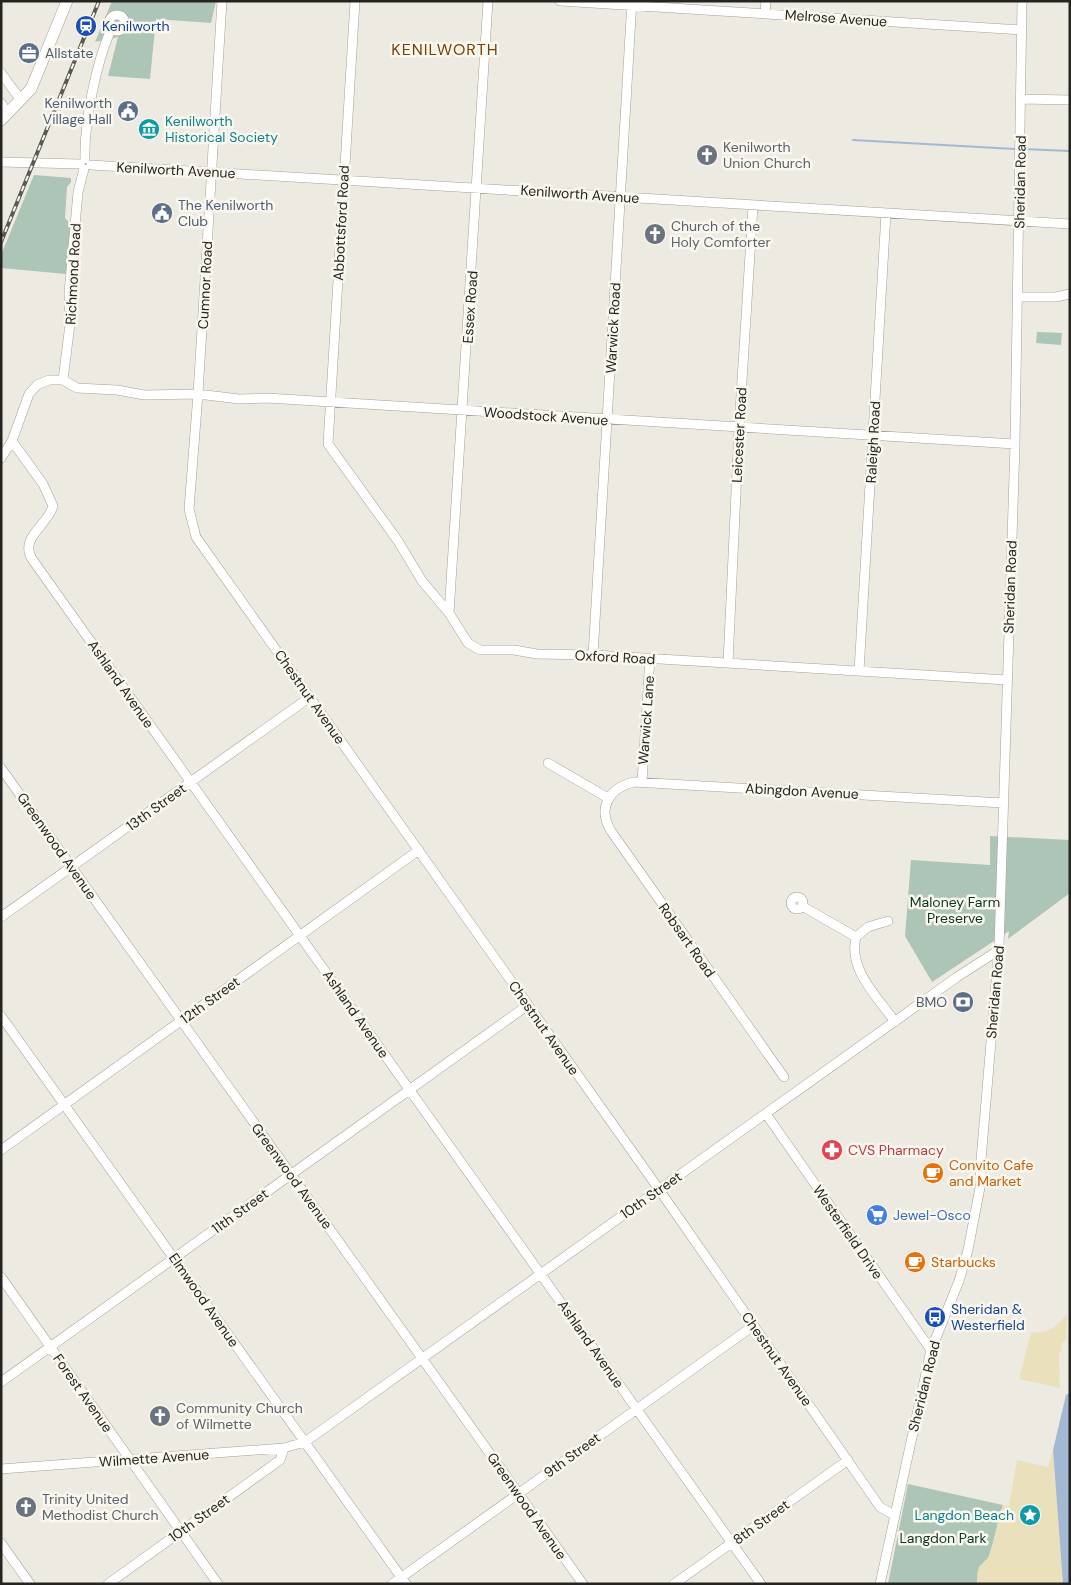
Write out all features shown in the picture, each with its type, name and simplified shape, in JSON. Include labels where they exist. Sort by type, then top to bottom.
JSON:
[{"type":"main road","points":[[3,112],[31,88],[67,1]]},
{"type":"street","name":"Cumnor Road","points":[[196,537],[191,526],[189,509],[198,394],[222,1]]},
{"type":"street","name":"Abbottsford Road","points":[[328,444],[355,1]]},
{"type":"street","name":"Essex Road","points":[[450,613],[478,188],[488,1]]},
{"type":"street","name":"Melrose Avenue","points":[[560,1],[632,3],[1022,30]]},
{"type":"street","points":[[765,13],[766,1]]},
{"type":"street","name":"Sheridan Road","points":[[880,1584],[931,1350],[959,1281],[968,1250],[978,1192],[975,1187],[976,1176],[980,1172],[999,950],[1002,803],[1015,444],[1022,1]]},
{"type":"street","name":"Warwick Road","points":[[593,655],[632,3]]},
{"type":"street","name":"Richmond Road","points":[[63,380],[70,324],[69,293],[77,201],[85,164],[87,122],[105,44],[111,29]]},
{"type":"street","points":[[1,73],[20,99]]},
{"type":"street","points":[[1021,99],[1070,100]]},
{"type":"street","name":"Kenilworth Avenue","points":[[1,162],[85,164],[1070,224]]},
{"type":"street","name":"Leicester Road","points":[[728,663],[739,428],[753,206]]},
{"type":"street","name":"Raleigh Road","points":[[859,671],[886,213]]},
{"type":"street","points":[[1018,297],[1056,297],[1070,294]]},
{"type":"street","points":[[1,458],[12,441],[26,400],[33,389],[48,380],[63,380]]},
{"type":"street","name":"Woodstock Avenue","points":[[63,380],[78,388],[117,390],[144,395],[198,394],[240,399],[267,398],[1015,444]]},
{"type":"street","name":"Ashland Avenue","points":[[12,441],[43,484],[53,506],[48,517],[29,542],[28,552],[761,1584]]},
{"type":"street","name":"Oxford Road","points":[[328,444],[398,541],[422,581],[450,613],[462,637],[480,650],[514,650],[545,654],[650,658],[1007,680]]},
{"type":"street","name":"Chestnut Avenue","points":[[196,537],[659,1190],[880,1507],[894,1515]]},
{"type":"street","name":"Warwick Lane","points":[[642,782],[650,658]]},
{"type":"street","name":"13th Street","points":[[1,917],[310,697]]},
{"type":"street","points":[[548,763],[608,798]]},
{"type":"street","name":"Greenwood Avenue","points":[[1,768],[583,1584]]},
{"type":"street","name":"Abingdon Avenue","points":[[608,798],[622,785],[642,782],[1002,803]]},
{"type":"street","name":"Robsart Road","points":[[608,798],[605,817],[611,831],[784,1077]]},
{"type":"street","name":"12th Street","points":[[1,1150],[419,850]]},
{"type":"street","points":[[802,906],[856,937]]},
{"type":"street","points":[[888,921],[873,924],[856,937],[854,952],[856,966],[895,1022]]},
{"type":"street","name":"10th Street","points":[[305,1442],[999,950]]},
{"type":"street","name":"11th Street","points":[[1,1382],[528,1005]]},
{"type":"street","name":"Elmwood Avenue","points":[[1,1016],[404,1580]]},
{"type":"street","name":"Westerfield Drive","points":[[766,1114],[931,1350]]},
{"type":"street","name":"Forest Avenue","points":[[1,1277],[218,1584]]},
{"type":"street","name":"9th Street","points":[[392,1584],[404,1580],[518,1493],[752,1326]]},
{"type":"street","name":"Wilmette Avenue","points":[[1,1469],[284,1448],[305,1442]]},
{"type":"street","name":"10th Street","points":[[108,1584],[280,1460],[284,1448]]},
{"type":"street","name":"8th Street","points":[[674,1584],[848,1460]]},
{"type":"street","points":[[1,1543],[30,1584]]},
{"type":"green space","points":[[112,1],[216,1],[211,23],[156,19],[150,79],[108,76],[118,37],[95,42]]},
{"type":"green space","points":[[34,175],[71,178],[71,182],[67,187],[65,218],[71,225],[66,274],[1,268],[1,255]]},
{"type":"green space","points":[[1037,332],[1062,333],[1061,345],[1036,343]]},
{"type":"green space","name":"Maloney Farm Preserve","points":[[990,836],[1070,840],[1070,893],[1008,939],[1009,931],[932,982],[905,936],[911,860],[990,865]]},
{"type":"green space","name":"Langdon Park","points":[[908,1484],[1003,1505],[989,1557],[979,1567],[977,1584],[888,1584]]},
{"type":"sand","points":[[1067,1314],[1066,1339],[1061,1344],[1062,1350],[1059,1354],[1060,1388],[1019,1379],[1031,1332],[1036,1333],[1051,1329]]},
{"type":"sand","name":"Langdon Beach","points":[[1053,1450],[1063,1584],[977,1584],[978,1570],[989,1556],[1003,1505],[1009,1506],[1017,1460],[1048,1467]]},
{"type":"water","points":[[1070,1393],[1070,1584],[1063,1584],[1053,1450],[1066,1395]]},
{"type":"waterway","points":[[853,140],[1015,149]]},
{"type":"waterway","points":[[1023,149],[1070,151]]},
{"type":"railway","points":[[1,242],[99,1]]},
{"type":"place","name":"Kenilworth","points":[[86,26]]},
{"type":"place","name":"Allstate","points":[[29,53]]},
{"type":"place","name":"Kenilworth Village Hall","points":[[128,111]]},
{"type":"place","name":"Kenilworth Historical Society","points":[[149,129]]},
{"type":"place","name":"Kenilworth Union Church","points":[[707,155]]},
{"type":"place","name":"The Kenilworth Club","points":[[162,213]]},
{"type":"place","name":"Church of the Holy Comforter","points":[[655,234]]},
{"type":"place","name":"BMO","points":[[963,1002]]},
{"type":"place","name":"CVS Pharmacy","points":[[832,1150]]},
{"type":"place","name":"Convito Cafe and Market","points":[[933,1173]]},
{"type":"place","name":"Jewel-Osco","points":[[877,1215]]},
{"type":"place","name":"Starbucks","points":[[915,1262]]},
{"type":"place","name":"Sheridan & Westerfield","points":[[935,1317]]},
{"type":"place","name":"Community Church of Wilmette","points":[[160,1416]]},
{"type":"place","name":"Trinity United Methodist Church","points":[[26,1507]]},
{"type":"place","name":"Langdon Beach","points":[[1030,1515]]},
{"type":"district","name":"KENILWORTH","points":[[445,49]]}]
